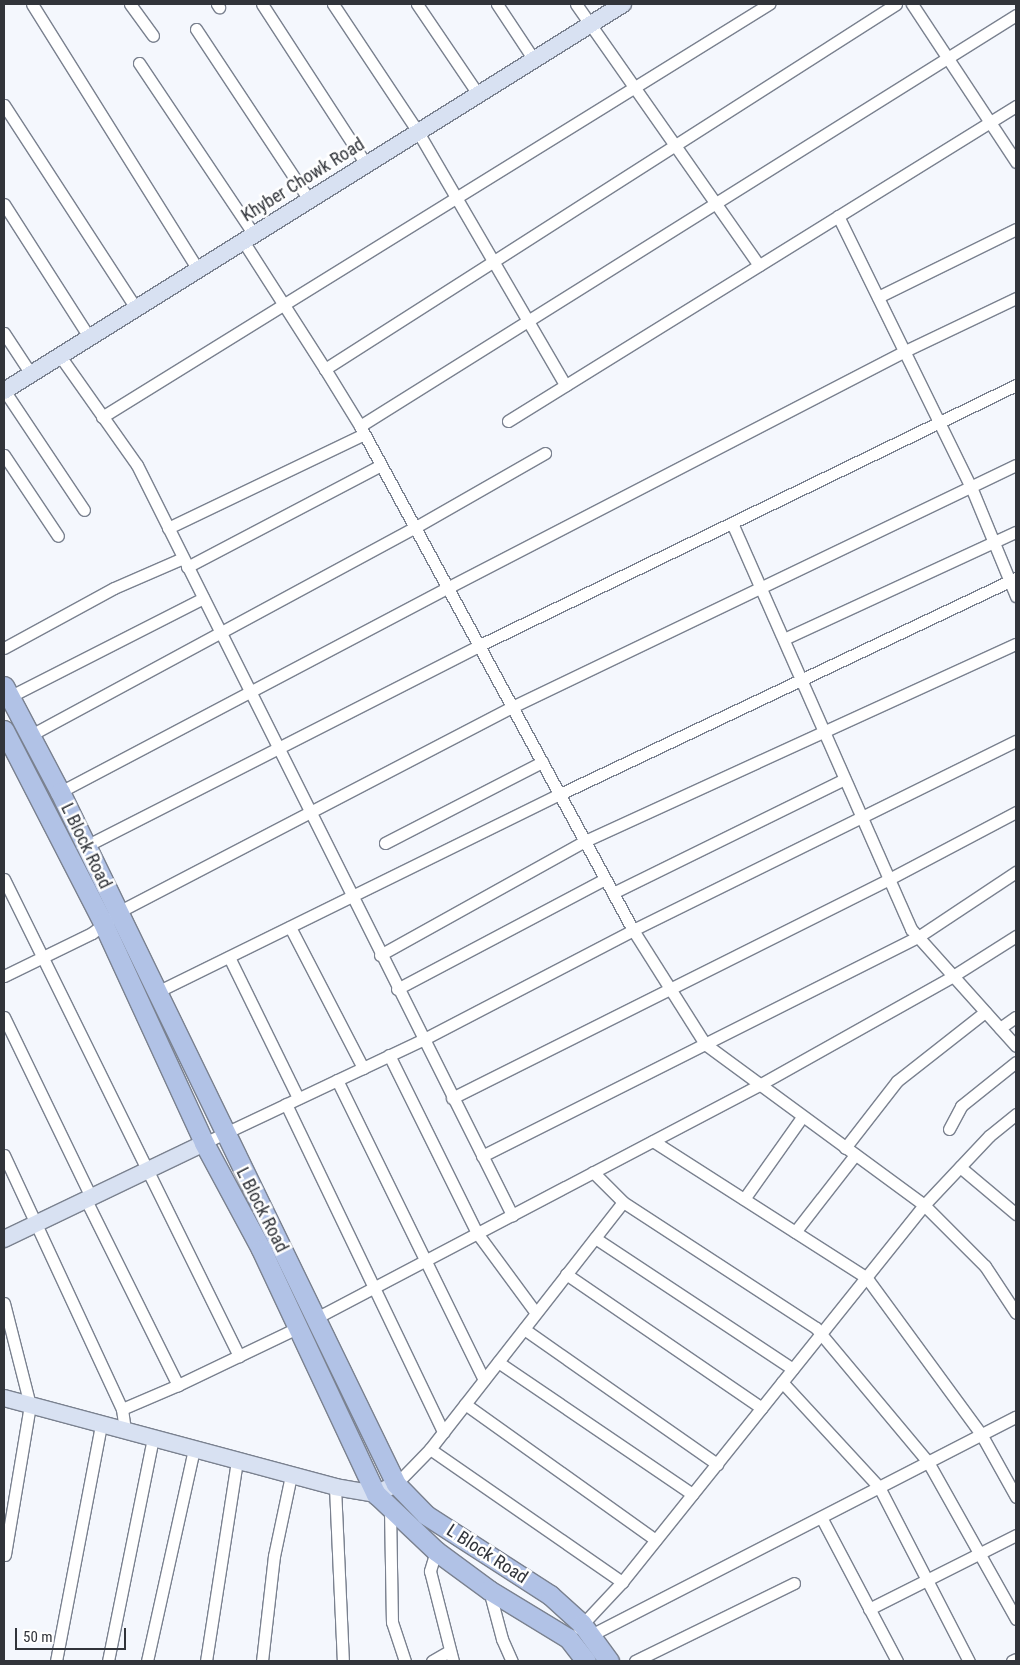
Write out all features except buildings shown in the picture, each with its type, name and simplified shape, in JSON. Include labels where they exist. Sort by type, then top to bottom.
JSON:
[{"type":"main road","name":"L Block Road","points":[[7,691],[86,846],[110,918],[204,1143],[261,1249],[376,1494],[436,1551],[489,1590],[535,1616],[568,1638],[586,1661]]},
{"type":"main road","name":"L Block Road","points":[[4,730],[110,918],[157,992],[396,1484],[426,1514],[550,1595],[586,1629],[609,1661]]},
{"type":"main road","points":[[535,1616],[550,1595]]},
{"type":"street","points":[[32,4],[198,270]]},
{"type":"street","points":[[130,4],[153,36]]},
{"type":"street","points":[[262,4],[366,164]]},
{"type":"street","points":[[333,4],[418,132],[526,322],[566,385]]},
{"type":"street","points":[[417,4],[478,94]]},
{"type":"street","points":[[497,4],[534,60]]},
{"type":"street","points":[[576,4],[759,265]]},
{"type":"street","name":"Khyber Chowk Road","points":[[4,390],[624,4]]},
{"type":"street","points":[[102,417],[769,4]]},
{"type":"street","points":[[325,369],[673,144],[896,4]]},
{"type":"street","points":[[912,4],[1016,162]]},
{"type":"street","points":[[168,528],[362,430],[526,322],[1016,16]]},
{"type":"street","points":[[196,29],[309,200]]},
{"type":"street","points":[[139,63],[248,238],[284,304],[362,430],[633,930],[705,1044],[924,1205],[985,1266],[1016,1313]]},
{"type":"street","points":[[4,105],[8,122],[136,308]]},
{"type":"street","points":[[508,421],[1016,106]]},
{"type":"street","points":[[4,204],[89,337]]},
{"type":"street","points":[[838,216],[971,487],[994,542],[1013,579],[1016,596]]},
{"type":"street","points":[[878,297],[1016,229]]},
{"type":"street","points":[[60,792],[447,588],[905,351],[1016,298]]},
{"type":"street","points":[[4,333],[31,374]]},
{"type":"street","points":[[60,356],[137,466],[311,813],[422,1040],[512,1215]]},
{"type":"street","points":[[86,846],[478,646],[1016,384]]},
{"type":"street","points":[[4,390],[84,510]]},
{"type":"street","points":[[29,736],[414,528],[546,453]]},
{"type":"street","points":[[4,454],[58,536]]},
{"type":"street","points":[[4,648],[114,588],[185,563],[381,465]]},
{"type":"street","points":[[4,976],[92,933],[110,918],[512,707],[1016,465]]},
{"type":"street","points":[[732,522],[911,929],[1016,1046]]},
{"type":"street","points":[[784,639],[1016,532]]},
{"type":"street","points":[[157,992],[560,794],[1013,579]]},
{"type":"street","points":[[7,691],[203,598]]},
{"type":"street","points":[[380,955],[585,841],[1016,644]]},
{"type":"street","points":[[4,1239],[422,1040],[633,930],[1016,741]]},
{"type":"street","points":[[385,843],[542,762]]},
{"type":"street","points":[[613,892],[845,779]]},
{"type":"street","points":[[452,1098],[889,879],[1016,812]]},
{"type":"street","points":[[482,1156],[918,937],[1016,872]]},
{"type":"street","points":[[4,878],[238,1356]]},
{"type":"street","points":[[397,989],[605,879]]},
{"type":"street","points":[[290,927],[363,1068]]},
{"type":"street","points":[[316,1318],[759,1085],[953,976],[1016,936]]},
{"type":"street","points":[[229,957],[298,1098]]},
{"type":"street","points":[[845,1148],[897,1081],[985,1012]]},
{"type":"street","points":[[4,1017],[178,1385]]},
{"type":"street","points":[[1000,1028],[1016,1017]]},
{"type":"street","points":[[389,1055],[477,1233],[536,1313]]},
{"type":"street","points":[[948,1129],[961,1106],[1016,1062]]},
{"type":"street","points":[[337,1080],[484,1380]]},
{"type":"street","points":[[286,1104],[443,1432]]},
{"type":"street","points":[[586,1629],[924,1205],[989,1136],[1016,1114]]},
{"type":"street","points":[[744,1199],[802,1117]]},
{"type":"street","points":[[653,1141],[866,1277],[981,1434],[1016,1497]]},
{"type":"street","points":[[4,1155],[122,1409],[125,1430]]},
{"type":"street","points":[[795,1232],[855,1155]]},
{"type":"street","points":[[960,1167],[1016,1214]]},
{"type":"street","points":[[594,1172],[622,1202],[816,1328],[928,1462],[1016,1619]]},
{"type":"street","points":[[4,1398],[335,1487],[376,1494],[396,1484],[430,1449],[622,1202]]},
{"type":"street","points":[[594,1238],[793,1369]]},
{"type":"street","points":[[566,1274],[762,1408]]},
{"type":"street","points":[[4,1302],[30,1405],[5,1555]]},
{"type":"street","points":[[122,1409],[178,1385],[297,1328]]},
{"type":"street","points":[[524,1329],[717,1464]]},
{"type":"street","points":[[498,1362],[692,1494]]},
{"type":"street","points":[[782,1382],[879,1487],[969,1661]]},
{"type":"street","points":[[465,1404],[656,1540]]},
{"type":"street","points":[[568,1638],[821,1517],[1016,1416]]},
{"type":"street","points":[[56,1661],[102,1424]]},
{"type":"street","points":[[108,1661],[153,1438]]},
{"type":"street","points":[[147,1661],[194,1449]]},
{"type":"street","points":[[430,1449],[622,1582]]},
{"type":"street","points":[[206,1661],[237,1460]]},
{"type":"street","points":[[262,1661],[274,1556],[291,1475]]},
{"type":"street","points":[[335,1487],[343,1661]]},
{"type":"street","points":[[390,1509],[392,1622],[405,1661]]},
{"type":"street","points":[[821,1517],[897,1661]]},
{"type":"street","points":[[869,1609],[1016,1535]]},
{"type":"street","points":[[432,1661],[451,1656],[430,1571],[436,1551]]},
{"type":"street","points":[[635,1661],[794,1583]]},
{"type":"street","points":[[489,1590],[502,1639],[512,1661]]},
{"type":"street","points":[[1012,1661],[1016,1659]]}]
